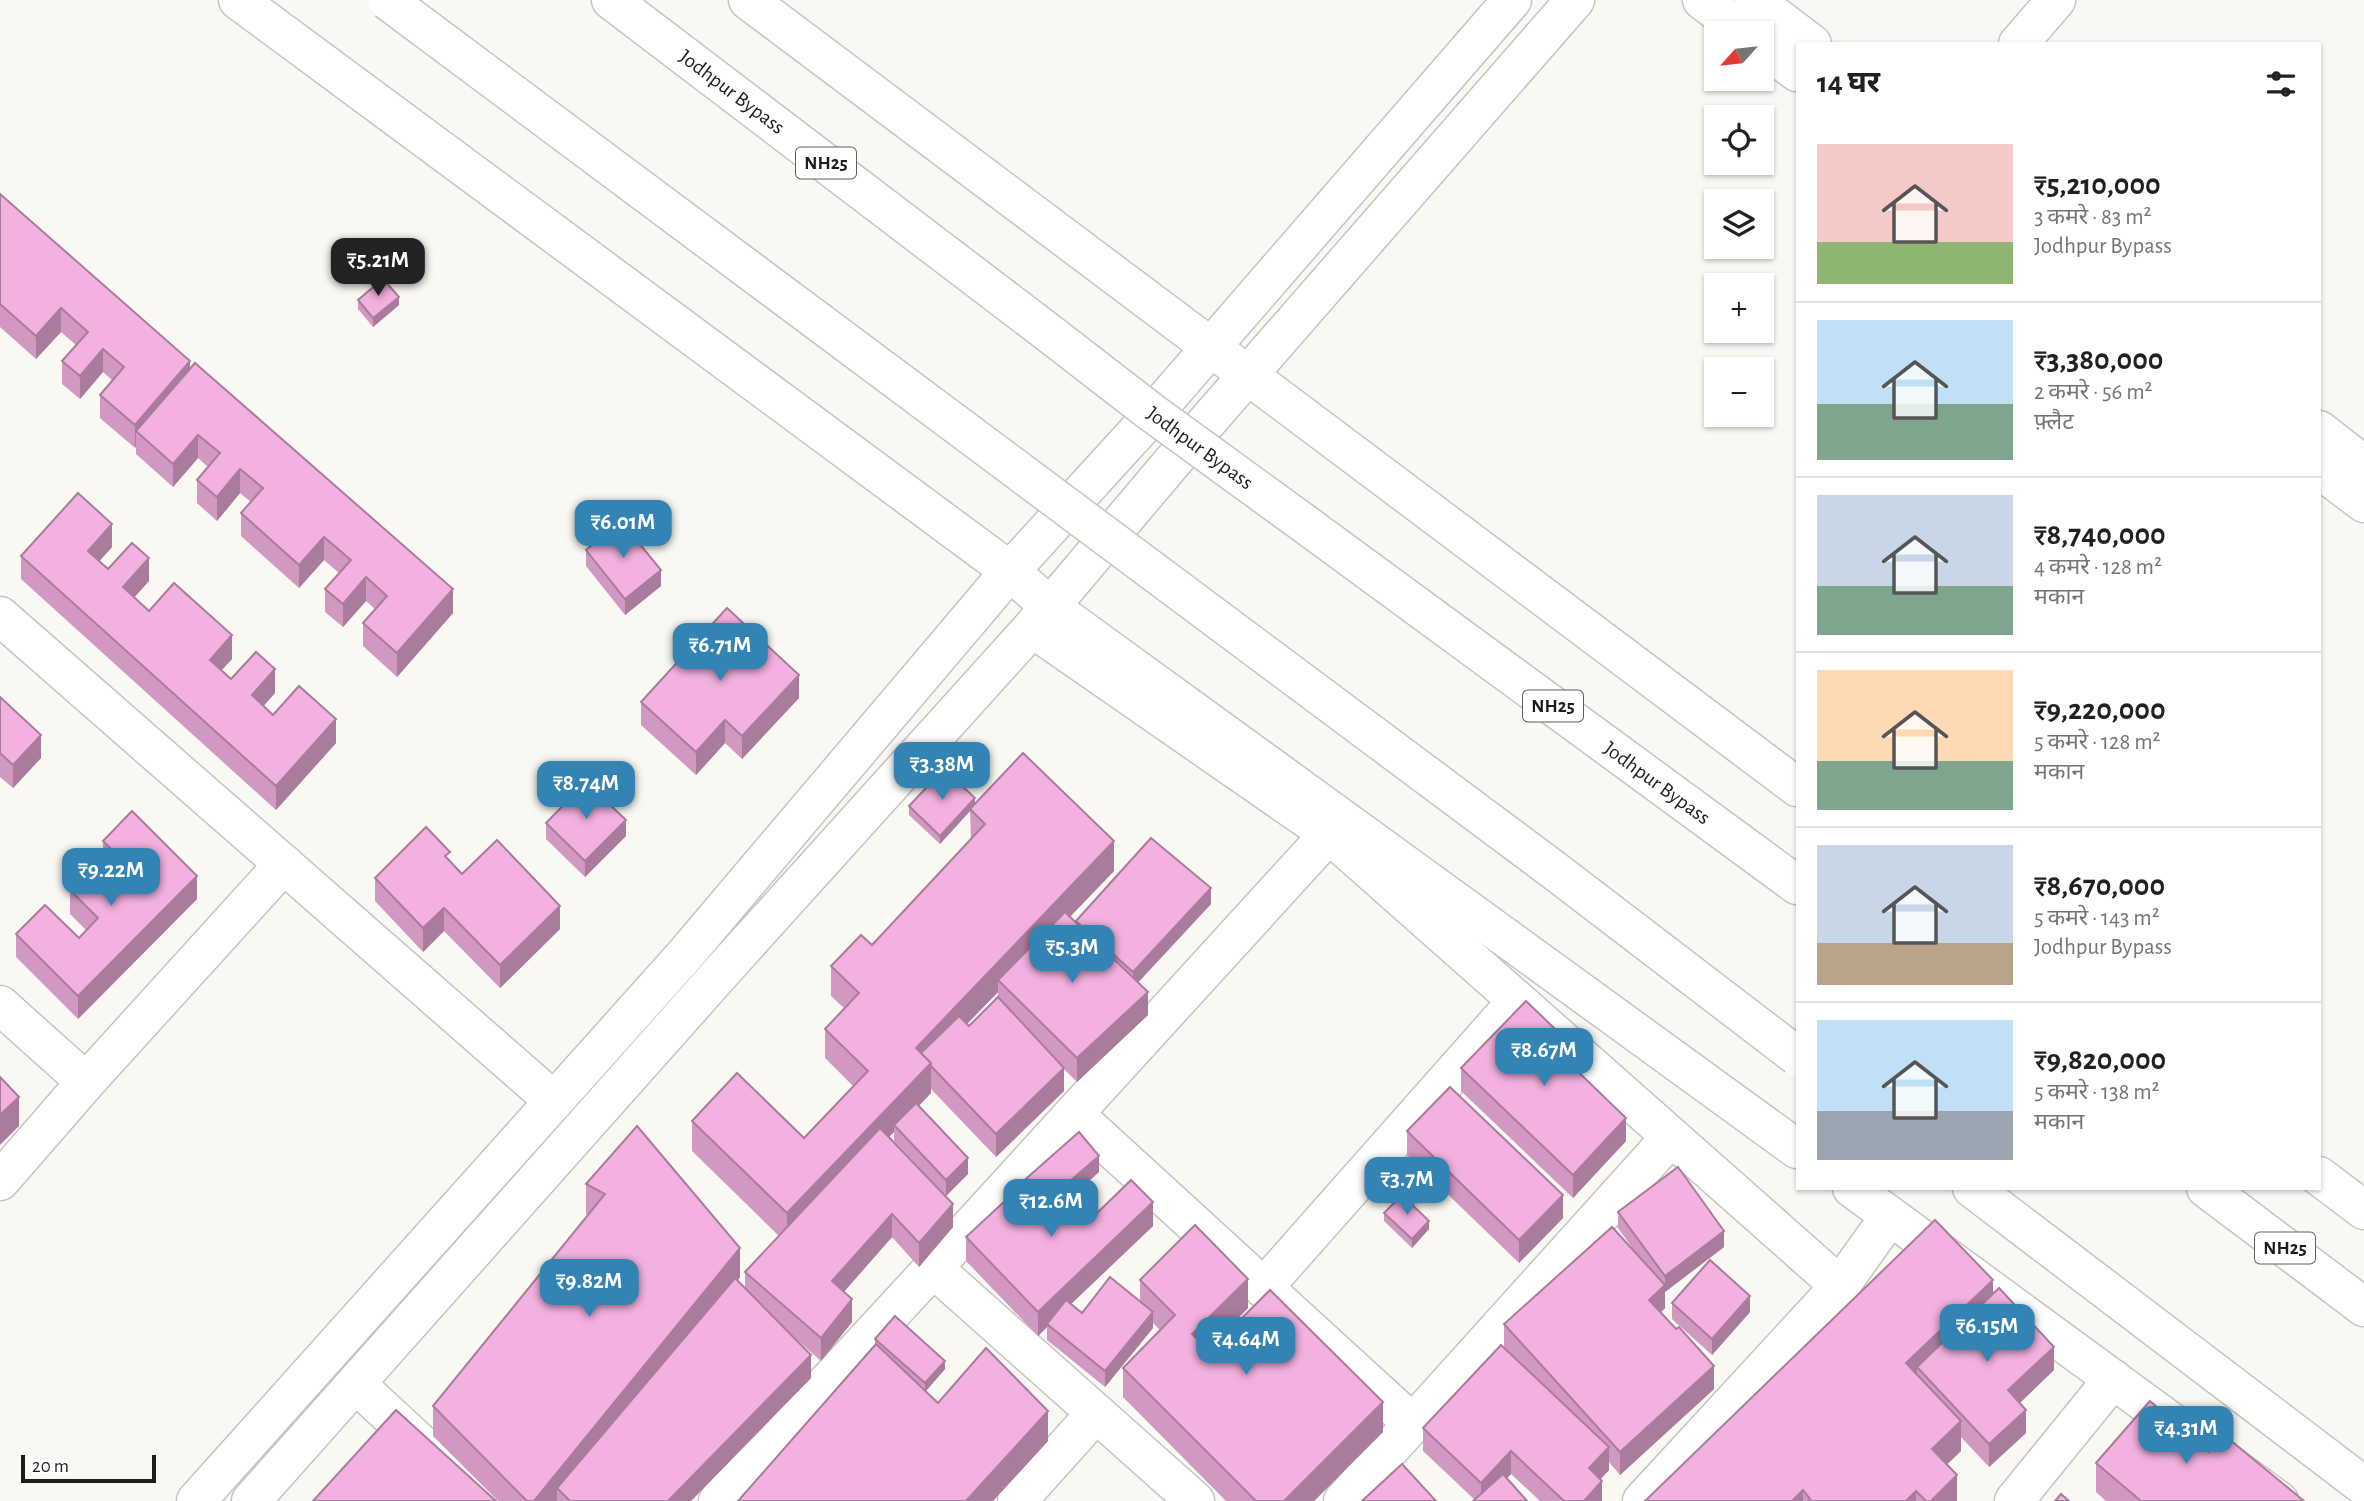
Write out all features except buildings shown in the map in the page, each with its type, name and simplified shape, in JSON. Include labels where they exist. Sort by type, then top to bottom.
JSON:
[{"type":"main road","points":[[238,0],[1010,571],[1040,617],[1329,834],[1840,1286]]},
{"type":"main road","points":[[387,0],[1544,863],[1796,1055]]},
{"type":"main road","name":"Jodhpur Bypass","points":[[611,0],[1151,412],[1796,885]]},
{"type":"main road","points":[[748,0],[1796,786]]},
{"type":"main road","points":[[196,1501],[684,956],[1010,571],[1146,422],[1512,0]]},
{"type":"main road","points":[[251,1501],[706,988],[1040,617],[1574,0]]},
{"type":"main road","points":[[1702,0],[1730,21]]},
{"type":"main road","points":[[1754,0],[1809,42]]},
{"type":"main road","points":[[2020,42],[2056,0]]},
{"type":"main road","points":[[1774,55],[1796,71]]},
{"type":"main road","points":[[2321,432],[2364,465]]},
{"type":"main road","points":[[2321,471],[2364,503]]},
{"type":"main road","points":[[0,616],[554,1101]]},
{"type":"main road","points":[[1040,617],[1796,1148]]},
{"type":"main road","points":[[718,1501],[1329,834]]},
{"type":"main road","points":[[0,1181],[284,864]]},
{"type":"main road","points":[[1263,1288],[1517,1001]]},
{"type":"main road","points":[[0,1005],[86,1082]]},
{"type":"main road","points":[[1074,1114],[1413,1424]]},
{"type":"main road","points":[[1343,1501],[1671,1137]]},
{"type":"main road","points":[[2321,1178],[2364,1210]]},
{"type":"main road","points":[[1855,1190],[2279,1501]]},
{"type":"main road","points":[[1975,1190],[2364,1486]]},
{"type":"main road","name":"NH25","points":[[2209,1190],[2364,1307]]},
{"type":"main road","points":[[1642,1501],[1840,1286],[1890,1216]]},
{"type":"main road","points":[[933,1268],[1195,1501]]},
{"type":"main road","points":[[2014,1501],[2113,1379]]},
{"type":"main road","points":[[356,1384],[482,1501]]},
{"type":"main road","points":[[1017,1501],[1096,1413]]}]
